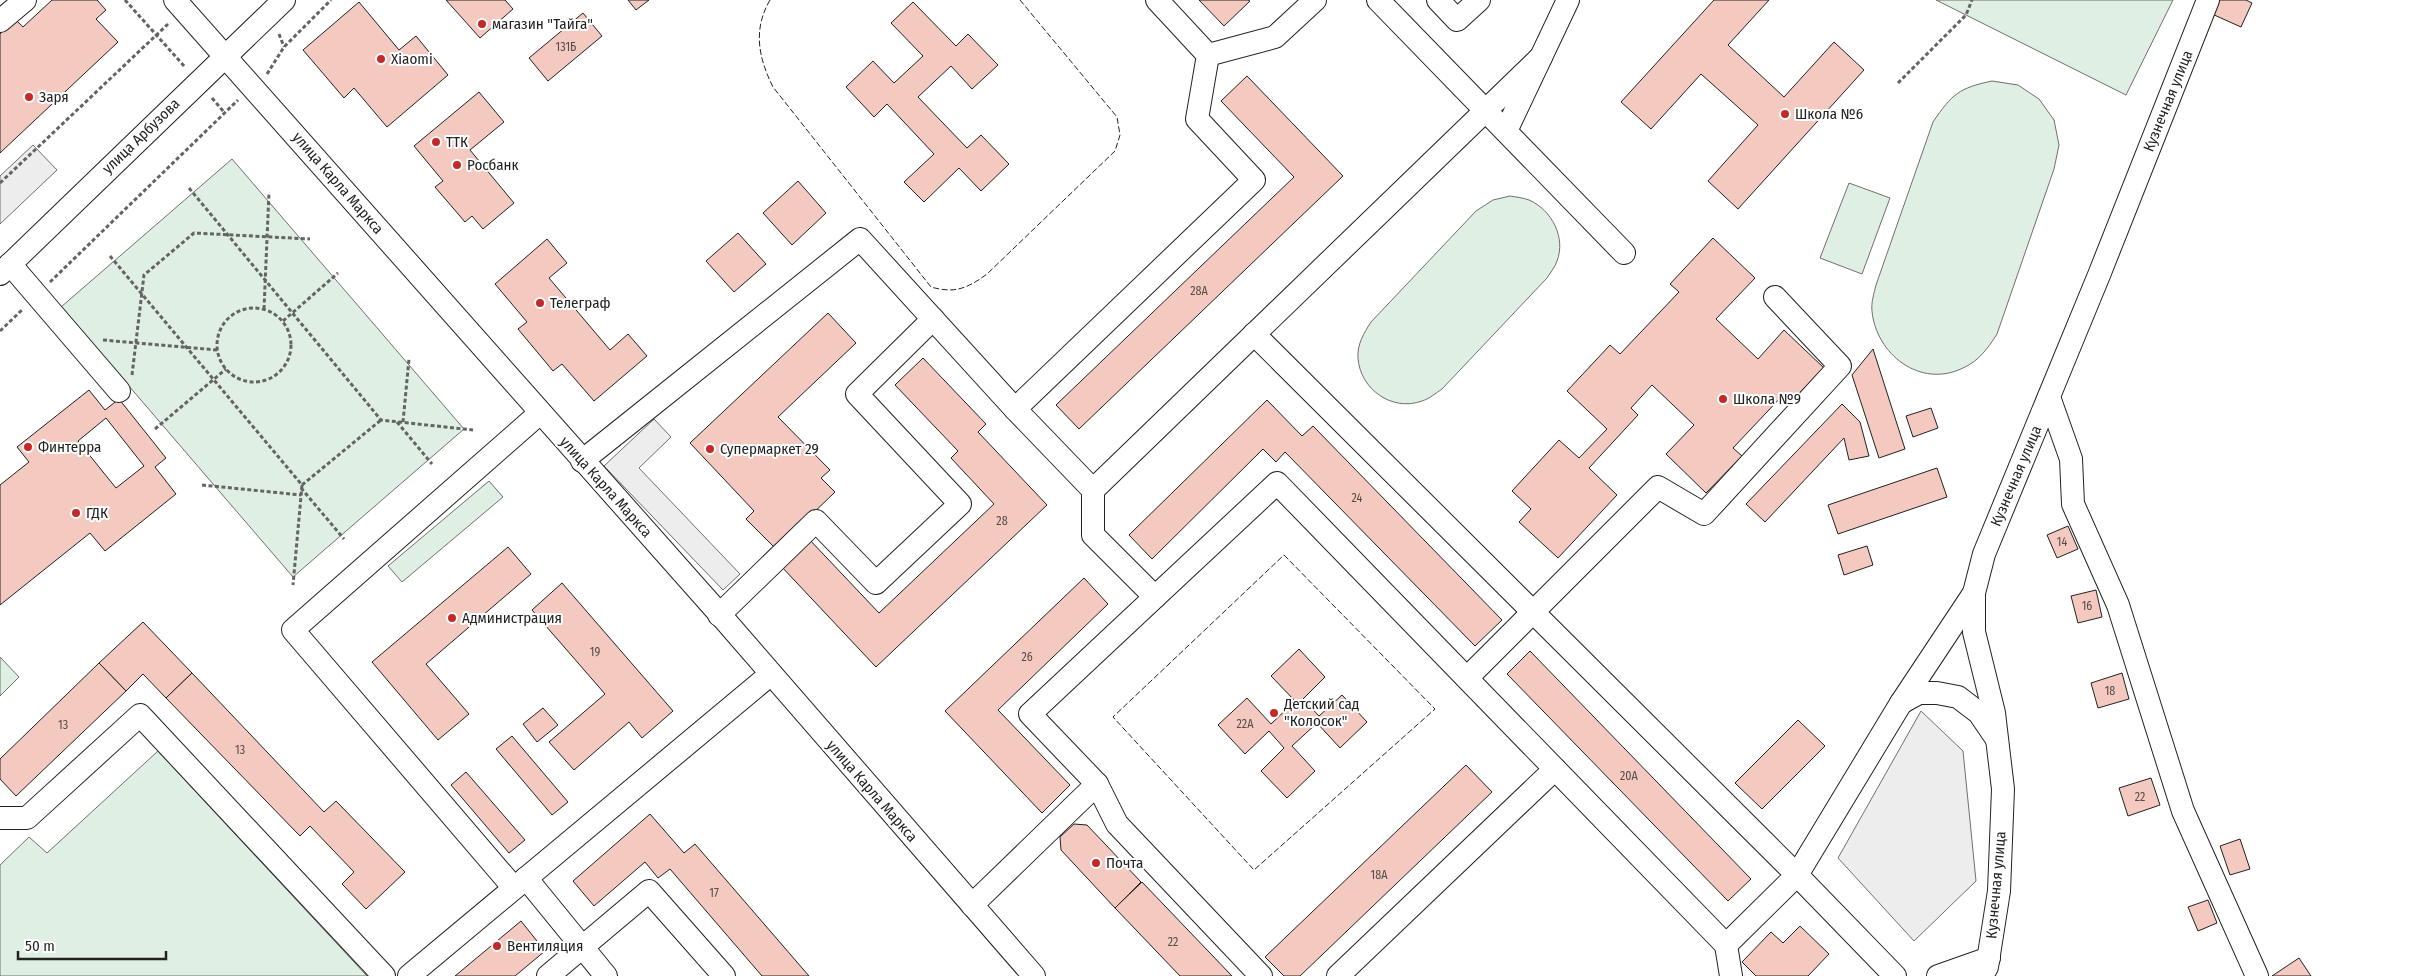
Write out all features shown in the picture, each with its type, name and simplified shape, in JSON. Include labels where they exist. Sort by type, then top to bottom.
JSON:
[{"type":"street","points":[[0,21],[25,0]]},
{"type":"street","name":"улица Арбузова","points":[[5,269],[284,0]]},
{"type":"street","points":[[1157,0],[1208,54]]},
{"type":"street","points":[[1208,54],[1275,37],[1314,0]]},
{"type":"street","points":[[1378,0],[1624,253]]},
{"type":"street","points":[[1438,0],[1458,20],[1479,0]]},
{"type":"street","points":[[1506,131],[1568,0]]},
{"type":"street","name":"Кузнечная улица","points":[[1985,967],[1999,891],[2003,789],[1994,713],[1974,632],[1974,593],[1984,554],[2208,0]]},
{"type":"street","name":"улица Карла Маркса","points":[[179,5],[253,86],[771,674],[1034,976]]},
{"type":"street","points":[[1015,409],[1254,180],[1197,120],[1208,54]]},
{"type":"street","points":[[1093,490],[1541,57]]},
{"type":"street","points":[[582,461],[860,239],[1015,409],[1093,490],[1093,535],[1155,597]]},
{"type":"street","points":[[5,269],[37,295],[73,337],[125,386]]},
{"type":"street","points":[[1467,678],[1658,487],[1704,514],[1840,366],[1776,296]]},
{"type":"street","points":[[719,615],[816,521],[876,583],[960,504],[857,394],[933,319]]},
{"type":"street","points":[[1254,334],[1797,875],[1895,976]]},
{"type":"street","points":[[2049,397],[2071,459],[2073,504],[2118,605],[2183,811],[2257,976]]},
{"type":"street","points":[[540,413],[293,630],[520,883],[582,947],[606,976]]},
{"type":"street","points":[[1261,976],[1117,824],[1097,784],[1030,714],[1277,483],[1726,944],[1732,976]]},
{"type":"street","points":[[1726,944],[1797,875],[1901,703],[1974,593]]},
{"type":"street","points":[[1958,698],[1974,684],[1982,663]]},
{"type":"street","points":[[408,976],[771,674]]},
{"type":"street","points":[[1901,703],[1919,693],[1937,693],[1958,698],[1979,713],[1998,740]]},
{"type":"street","points":[[0,818],[27,818],[140,715],[384,976]]},
{"type":"street","points":[[1338,976],[1555,769]]},
{"type":"street","points":[[972,905],[1097,784]]},
{"type":"street","points":[[548,976],[649,891],[724,976]]},
{"type":"street","points":[[1938,976],[1985,967]]},
{"type":"path","points":[[126,0],[224,112]]},
{"type":"path","points":[[0,331],[224,112],[271,70],[284,47],[331,0]]},
{"type":"path","points":[[1898,83],[1966,15],[1972,0]]},
{"type":"path","points":[[0,183],[156,35],[179,5]]},
{"type":"path","points":[[189,188],[381,420],[472,430]]},
{"type":"path","points":[[264,309],[270,192]]},
{"type":"path","points":[[125,386],[136,343],[144,275],[194,233],[310,239]]},
{"type":"path","points":[[110,256],[214,379],[344,539]]},
{"type":"path","points":[[283,321],[338,273]]},
{"type":"path","points":[[264,309],[272,312],[283,321],[289,331],[291,345],[288,359],[280,371],[266,380],[253,382],[239,378],[226,369],[217,350],[218,336],[228,318],[242,310],[264,309]]},
{"type":"path","points":[[73,337],[217,350]]},
{"type":"path","points":[[403,422],[409,359]]},
{"type":"path","points":[[155,429],[226,369]]},
{"type":"path","points":[[293,585],[302,487],[381,420]]},
{"type":"path","points":[[397,422],[432,464]]},
{"type":"path","points":[[202,485],[301,495]]},
{"type":"green space","points":[[1936,0],[2173,0],[2126,95]]},
{"type":"green space","points":[[1992,81],[2018,85],[2039,99],[2054,120],[2059,145],[2054,169],[1994,339],[1978,358],[1963,368],[1947,373],[1931,374],[1916,371],[1903,364],[1891,353],[1875,327],[1872,301],[1876,285],[1933,122],[1957,94],[1972,86]]},
{"type":"green space","points":[[232,159],[464,429],[293,577],[61,307]]},
{"type":"green space","points":[[1849,183],[1890,198],[1862,274],[1820,258]]},
{"type":"green space","points":[[1510,196],[1527,199],[1537,205],[1555,226],[1560,243],[1559,252],[1556,263],[1547,278],[1442,389],[1425,400],[1411,404],[1389,400],[1380,395],[1371,388],[1365,379],[1360,369],[1358,358],[1360,343],[1371,322],[1476,211],[1493,200]]},
{"type":"green space","points":[[489,481],[503,497],[402,582],[388,566]]},
{"type":"green space","points":[[0,657],[19,677],[0,696]]},
{"type":"green space","points":[[158,751],[367,976],[0,976],[0,865],[29,837],[47,853]]},
{"type":"shaded area","points":[[33,145],[57,170],[0,224],[0,176]]},
{"type":"shaded area","points":[[654,419],[671,437],[639,468],[740,574],[723,590],[604,466]]},
{"type":"shaded area","points":[[1921,711],[1963,751],[1976,881],[1914,941],[1838,858]]},
{"type":"building","name":"Заря","points":[[52,0],[97,0],[106,10],[96,19],[118,42],[0,153],[0,34],[15,19],[23,27]]},
{"type":"building","name":"магазин \"Тайга\"","points":[[446,0],[505,0],[513,9],[480,38]]},
{"type":"building","points":[[628,0],[649,0],[636,10]]},
{"type":"building","points":[[1199,0],[1248,0],[1250,1],[1224,26]]},
{"type":"building","name":"Школа №6","points":[[1714,0],[1769,0],[1728,45],[1784,97],[1834,42],[1864,70],[1738,209],[1708,181],[1758,125],[1701,74],[1651,129],[1621,102]]},
{"type":"building","points":[[2219,0],[2246,0],[2252,3],[2241,27],[2212,14]]},
{"type":"building","points":[[359,2],[399,50],[416,36],[448,75],[387,127],[354,88],[344,98],[303,50]]},
{"type":"building","points":[[913,2],[956,46],[968,34],[998,65],[972,89],[951,66],[918,97],[967,148],[981,135],[1009,164],[981,191],[959,168],[924,202],[904,182],[934,154],[887,104],[874,117],[846,87],[873,61],[894,83],[923,56],[891,23]]},
{"type":"building","points":[[583,13],[602,36],[548,81],[529,58]]},
{"type":"building","points":[[1247,76],[1343,176],[1079,429],[1056,405],[1294,177],[1221,101]]},
{"type":"building","name":"Росбанк","points":[[479,92],[504,122],[470,150],[514,203],[483,229],[472,216],[465,222],[435,187],[443,181],[414,146]]},
{"type":"building","points":[[798,181],[826,213],[792,245],[763,213]]},
{"type":"building","points":[[738,233],[766,264],[734,292],[706,261]]},
{"type":"building","name":"Школа №9","points":[[1713,238],[1755,278],[1716,319],[1758,359],[1784,330],[1824,368],[1791,402],[1783,395],[1733,448],[1742,456],[1706,493],[1666,454],[1694,425],[1652,385],[1631,408],[1638,415],[1589,468],[1617,495],[1558,558],[1519,522],[1531,509],[1512,491],[1559,440],[1579,458],[1607,429],[1567,391],[1610,345],[1620,354],[1679,292],[1670,284]]},
{"type":"building","name":"Телеграф","points":[[547,239],[567,263],[549,278],[610,350],[628,334],[647,356],[594,401],[562,364],[553,371],[518,329],[527,322],[495,284]]},
{"type":"building","points":[[828,313],[856,343],[778,417],[830,470],[821,478],[835,492],[776,549],[746,519],[754,511],[690,443]]},
{"type":"building","points":[[1873,349],[1905,449],[1879,458],[1852,375]]},
{"type":"building","points":[[923,358],[986,424],[978,432],[1047,505],[876,667],[780,565],[808,538],[879,613],[994,504],[951,458],[958,451],[895,385]]},
{"type":"building","name":"ГДК","points":[[89,390],[105,410],[119,399],[166,458],[155,467],[176,494],[105,551],[90,533],[0,605],[0,485],[29,462],[17,447]],"holes":[[[106,418],[144,466],[116,488],[78,441]]]},
{"type":"building","points":[[1267,400],[1302,436],[1313,426],[1502,620],[1475,646],[1285,452],[1276,462],[1263,449],[1152,559],[1129,535]]},
{"type":"building","points":[[1842,404],[1860,422],[1869,456],[1849,460],[1844,438],[1765,522],[1746,504]]},
{"type":"building","points":[[1931,408],[1938,428],[1913,437],[1906,416]]},
{"type":"building","points":[[1937,468],[1947,497],[1838,534],[1828,505]]},
{"type":"building","points":[[2068,526],[2078,549],[2057,558],[2047,535]]},
{"type":"building","points":[[1867,546],[1873,565],[1844,575],[1838,555]]},
{"type":"building","name":"Администрация","points":[[508,547],[531,574],[426,664],[469,714],[438,740],[372,662]]},
{"type":"building","points":[[1084,578],[1108,604],[998,710],[1070,785],[1042,813],[945,711]]},
{"type":"building","points":[[562,583],[673,711],[642,738],[629,722],[574,770],[549,742],[605,694],[532,610]]},
{"type":"building","points":[[2096,590],[2102,617],[2078,623],[2071,596]]},
{"type":"building","points":[[143,622],[192,673],[166,698],[143,674],[126,691],[99,663]]},
{"type":"building","points":[[1299,649],[1325,677],[1303,699],[1319,716],[1342,695],[1367,722],[1340,748],[1317,723],[1292,746],[1315,771],[1287,798],[1261,771],[1284,748],[1269,731],[1245,754],[1218,725],[1247,698],[1271,724],[1295,701],[1271,676]]},
{"type":"building","points":[[1530,651],[1751,879],[1728,901],[1507,674]]},
{"type":"building","points":[[99,663],[126,691],[16,796],[0,779],[0,759]]},
{"type":"building","points":[[192,673],[324,812],[336,801],[405,872],[366,909],[342,884],[354,872],[310,826],[300,836],[166,698]]},
{"type":"building","points":[[2122,673],[2129,699],[2098,708],[2091,683]]},
{"type":"building","points":[[543,708],[558,725],[537,742],[523,724]]},
{"type":"building","points":[[1798,720],[1825,746],[1762,809],[1735,783]]},
{"type":"building","points":[[512,736],[568,802],[552,815],[496,749]]},
{"type":"building","points":[[1466,765],[1492,792],[1300,976],[1284,976],[1265,957]]},
{"type":"building","points":[[466,772],[525,840],[509,853],[451,785]]},
{"type":"building","points":[[2151,778],[2160,805],[2128,816],[2119,788]]},
{"type":"building","points":[[650,814],[684,853],[695,844],[809,976],[762,976],[670,869],[658,878],[645,862],[594,906],[573,881]]},
{"type":"building","points":[[1074,824],[1087,825],[1141,882],[1115,908],[1061,850],[1060,837]]},
{"type":"building","points":[[2240,839],[2250,869],[2230,875],[2220,846]]},
{"type":"building","points":[[1142,882],[1232,976],[1180,976],[1115,908]]},
{"type":"building","points":[[2208,900],[2217,923],[2198,931],[2188,907]]},
{"type":"building","points":[[521,921],[545,951],[515,976],[455,976]]},
{"type":"building","points":[[1800,926],[1829,954],[1808,976],[1756,976],[1742,962],[1771,932],[1783,943]]},
{"type":"building","points":[[2299,958],[2311,976],[2272,976]]},
{"type":"fence","points":[[770,0],[761,22],[759,43],[764,65],[773,87],[931,287],[947,290],[967,286],[987,274],[1115,151],[1120,135],[1117,117],[1020,0]]},
{"type":"fence","points":[[1284,555],[1435,709],[1254,870],[1113,717],[1284,555]]},
{"type":"place","name":"магазин \"Тайга\"","points":[[482,24]]},
{"type":"place","name":"Xiaomi","points":[[381,59]]},
{"type":"place","name":"Заря","points":[[29,97]]},
{"type":"place","name":"Школа №6","points":[[1785,114]]},
{"type":"place","name":"ТТК","points":[[436,142]]},
{"type":"place","name":"Росбанк","points":[[457,165]]},
{"type":"place","name":"Телеграф","points":[[540,303]]},
{"type":"place","name":"Школа №9","points":[[1723,399]]},
{"type":"place","name":"Финтерра","points":[[28,447]]},
{"type":"place","name":"Супермаркет 29","points":[[710,449]]},
{"type":"place","name":"ГДК","points":[[76,513]]},
{"type":"place","name":"Администрация","points":[[452,618]]},
{"type":"place","name":"Детский сад \"Колосок\"","points":[[1274,713]]},
{"type":"place","name":"Почта","points":[[1096,863]]},
{"type":"place","name":"Вентиляция","points":[[497,946]]}]
